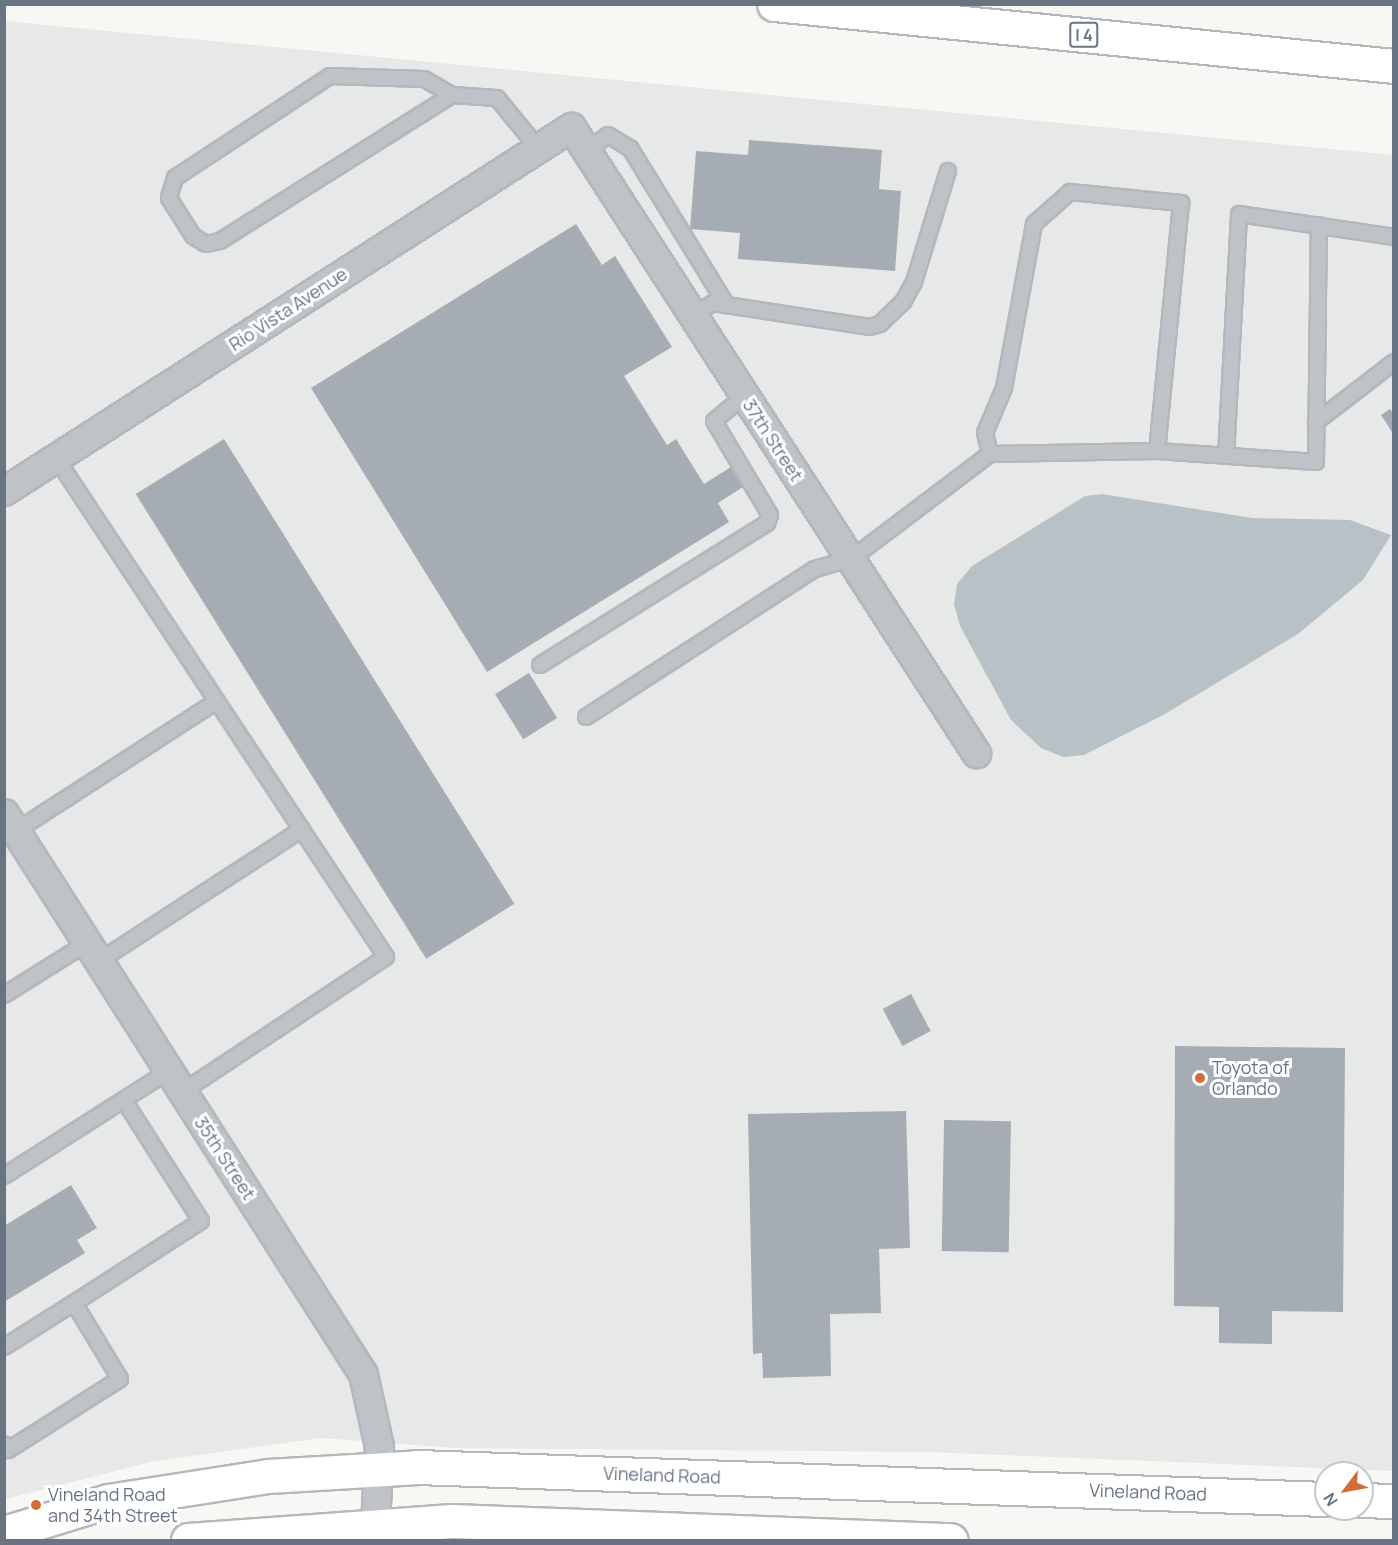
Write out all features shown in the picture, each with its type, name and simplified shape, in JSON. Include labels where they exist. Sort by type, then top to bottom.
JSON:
[{"type":"main road","name":"I 4","points":[[774,4],[1394,66]]},
{"type":"main road","name":"Vineland Road","points":[[4,1533],[108,1501],[268,1476],[379,1469],[1314,1499]]},
{"type":"main road","points":[[1374,1500],[1394,1501]]},
{"type":"main road","points":[[188,1540],[452,1521],[951,1540]]},
{"type":"street","name":"Rio Vista Avenue","points":[[4,491],[571,127]]},
{"type":"street","name":"37th Street","points":[[571,127],[976,753]]},
{"type":"street","name":"35th Street","points":[[10,822],[363,1374],[376,1416],[379,1469],[375,1526]]},
{"type":"lane","points":[[452,95],[220,241],[206,244],[193,236],[169,198],[175,178],[330,76],[424,79],[452,95],[497,98],[538,148]]},
{"type":"lane","points":[[586,151],[608,135],[630,148],[726,304]]},
{"type":"lane","points":[[693,315],[712,303],[869,327],[879,324],[903,302],[914,282],[948,171]]},
{"type":"lane","points":[[990,454],[985,434],[1004,388],[1034,224],[1070,192],[1180,204],[1157,451]]},
{"type":"lane","points":[[1226,456],[1239,214],[1394,237]]},
{"type":"lane","points":[[586,717],[815,569],[851,560],[990,454],[1157,451],[1316,462],[1319,225]]},
{"type":"lane","points":[[1316,422],[1394,362]]},
{"type":"lane","points":[[540,665],[767,523],[770,515],[714,421],[745,395]]},
{"type":"lane","points":[[4,1176],[124,1100],[176,1081],[386,957],[56,458]]},
{"type":"lane","points":[[10,822],[217,701]]},
{"type":"lane","points":[[4,995],[93,952],[302,829]]},
{"type":"lane","points":[[4,1347],[201,1221],[124,1100]]},
{"type":"lane","points":[[4,1444],[8,1450],[120,1379],[74,1303]]},
{"type":"shaded area","points":[[4,21],[1393,155],[1393,1471],[1374,1470],[1374,1461],[1314,1461],[1314,1468],[929,1452],[454,1448],[322,1438],[155,1461],[5,1499]]},
{"type":"shaded area","points":[[1102,494],[1252,518],[1350,520],[1391,535],[1363,580],[1298,634],[1165,714],[1084,755],[1063,757],[1041,748],[1011,720],[960,626],[954,604],[957,584],[972,566],[1085,496]]},
{"type":"building","points":[[749,140],[882,150],[879,189],[901,191],[895,271],[738,259],[740,233],[690,229],[696,151],[748,155]]},
{"type":"building","points":[[576,224],[602,265],[615,256],[672,347],[624,376],[667,445],[676,439],[704,484],[731,467],[743,487],[718,503],[729,522],[487,672],[311,388]]},
{"type":"building","points":[[1390,409],[1394,414],[1394,435],[1381,415]]},
{"type":"building","points":[[224,439],[514,904],[426,959],[136,494]]},
{"type":"building","points":[[529,673],[557,718],[523,739],[495,694]]},
{"type":"building","points":[[911,994],[931,1031],[902,1046],[883,1009]]},
{"type":"building","points":[[1175,1046],[1345,1048],[1343,1312],[1272,1311],[1272,1344],[1219,1343],[1219,1307],[1174,1306]]},
{"type":"building","points":[[906,1111],[910,1248],[879,1249],[881,1313],[830,1314],[831,1376],[763,1378],[762,1353],[753,1354],[748,1114]]},
{"type":"building","points":[[944,1120],[1011,1121],[1009,1252],[942,1251]]},
{"type":"building","points":[[71,1185],[97,1228],[77,1240],[85,1253],[4,1302],[4,1226]]},
{"type":"place","name":"Toyota of Orlando","points":[[1200,1078]]},
{"type":"place","name":"Vineland Road and 34th Street","points":[[36,1505]]}]
